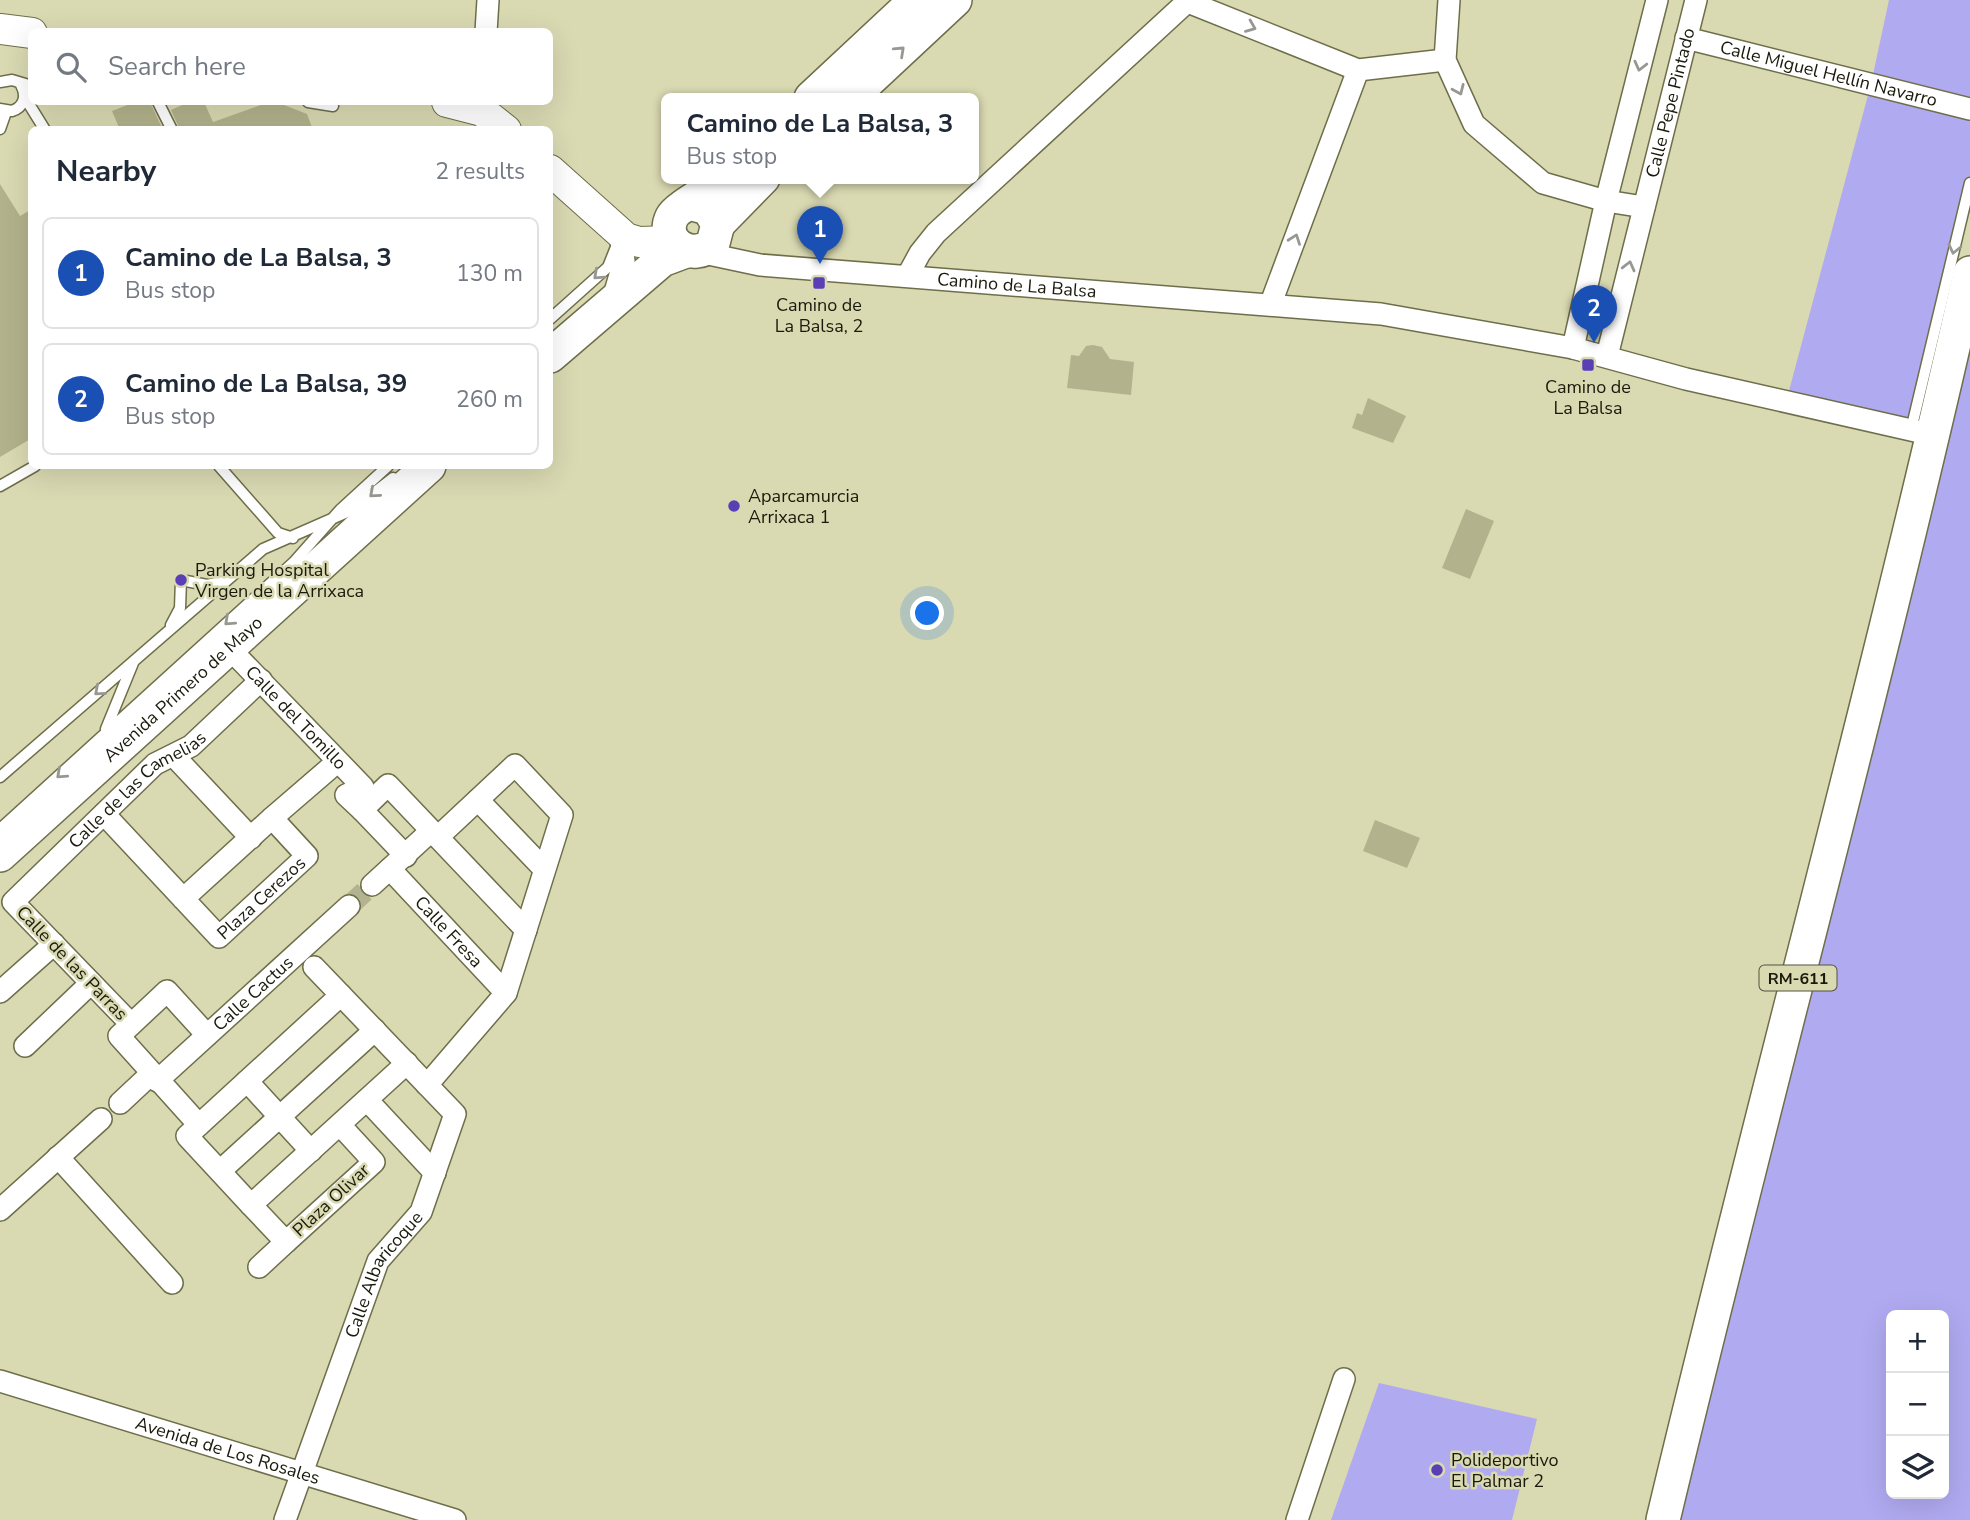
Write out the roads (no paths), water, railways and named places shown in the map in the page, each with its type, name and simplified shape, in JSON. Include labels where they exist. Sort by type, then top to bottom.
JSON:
[{"type":"main road","points":[[816,93],[916,0]]},
{"type":"main road","points":[[855,93],[955,0]]},
{"type":"main road","points":[[553,353],[608,306],[718,184]]},
{"type":"main road","points":[[671,235],[753,184]]},
{"type":"main road","name":"RM-611","points":[[1663,1520],[1922,433],[1962,347],[1970,273]]},
{"type":"main road","name":"Avenida Primero de Mayo","points":[[0,855],[426,469]]},
{"type":"street","points":[[486,28],[488,0]]},
{"type":"street","points":[[875,38],[889,0]]},
{"type":"street","points":[[1448,0],[1446,60],[1474,124],[1543,183],[1606,201],[1644,207]]},
{"type":"street","points":[[1573,348],[1606,201],[1657,0]]},
{"type":"street","name":"Calle Pepe Pintado","points":[[1607,356],[1696,0]]},
{"type":"street","points":[[908,275],[920,253],[936,233],[1188,1],[1358,70],[1446,60]]},
{"type":"street","points":[[0,29],[28,32]]},
{"type":"street","name":"Calle Miguel Hellín Navarro","points":[[1686,38],[1970,109]]},
{"type":"street","points":[[1271,303],[1358,70]]},
{"type":"street","points":[[482,106],[502,126]]},
{"type":"street","points":[[553,172],[671,235],[624,267],[608,306]]},
{"type":"street","name":"Camino de La Balsa","points":[[671,235],[760,265],[1271,303],[1406,317],[1573,348],[1686,379],[1922,433]]},
{"type":"street","name":"Calle del Tomillo","points":[[228,647],[363,787],[346,795],[362,810]]},
{"type":"street","name":"Calle de las Camelias","points":[[13,902],[155,764],[191,746],[261,680]]},
{"type":"street","points":[[174,756],[251,838]]},
{"type":"street","points":[[104,814],[183,898],[337,762]]},
{"type":"street","points":[[372,885],[478,800],[515,765],[562,815],[506,993],[428,1085]]},
{"type":"street","points":[[362,810],[388,785],[526,930]]},
{"type":"street","points":[[478,800],[544,869]]},
{"type":"street","name":"Calle Fresa","points":[[362,810],[398,863],[506,993]]},
{"type":"street","name":"Plaza Cerezos","points":[[183,898],[219,937],[307,856],[272,818]]},
{"type":"street","name":"Calle de las Parras","points":[[13,902],[92,983],[154,1077],[199,1125]]},
{"type":"street","name":"Calle Cactus","points":[[120,1102],[208,1035],[349,906]]},
{"type":"street","points":[[0,992],[54,944]]},
{"type":"street","name":"Calle Albaricoque","points":[[285,1520],[300,1471],[378,1261],[421,1212],[455,1114],[314,967]]},
{"type":"street","points":[[24,1046],[92,983]]},
{"type":"street","points":[[125,1030],[167,991],[208,1035]]},
{"type":"street","points":[[199,1125],[341,995]]},
{"type":"street","points":[[220,1171],[375,1030]]},
{"type":"street","points":[[251,1205],[407,1063]]},
{"type":"street","points":[[247,1080],[311,1151]]},
{"type":"street","points":[[367,1100],[435,1173]]},
{"type":"street","points":[[0,1210],[100,1119]]},
{"type":"street","name":"Plaza Olivar","points":[[199,1125],[187,1136],[286,1242],[374,1162],[340,1125]]},
{"type":"street","points":[[58,1157],[172,1283]]},
{"type":"street","points":[[259,1267],[286,1242]]},
{"type":"street","points":[[1297,1520],[1344,1379]]},
{"type":"street","name":"Avenida de Los Rosales","points":[[0,1381],[454,1520]]},
{"type":"lane","points":[[0,81],[12,80],[26,89],[17,109],[3,110],[0,129]]},
{"type":"lane","points":[[33,105],[43,126]]},
{"type":"lane","points":[[160,105],[170,126]]},
{"type":"lane","points":[[327,105],[333,106]]},
{"type":"lane","points":[[1922,433],[1970,183]]},
{"type":"lane","points":[[553,316],[612,261],[615,236],[671,235]]},
{"type":"lane","points":[[0,486],[30,469]]},
{"type":"lane","points":[[222,469],[278,533],[293,538]]},
{"type":"lane","points":[[0,828],[300,557],[330,522],[385,469]]},
{"type":"lane","points":[[0,777],[265,548],[330,522],[359,506],[398,475],[411,469]]},
{"type":"lane","points":[[265,548],[273,527]]},
{"type":"lane","points":[[164,634],[180,608],[181,580],[207,585],[232,575]]},
{"type":"lane","points":[[77,785],[103,736],[134,661]]},
{"type":"tunnel","points":[[349,906],[372,885]]},
{"type":"place","name":"Camino de La Balsa, 3","points":[[820,264]]},
{"type":"place","name":"Camino de La Balsa, 2","points":[[819,283]]},
{"type":"place","name":"Camino de La Balsa, 39","points":[[1594,343]]},
{"type":"place","name":"Camino de La Balsa","points":[[1588,365]]},
{"type":"place","name":"Aparcamurcia Arrixaca 1","points":[[734,506]]},
{"type":"place","name":"Parking Hospital Virgen de la Arrixaca","points":[[181,580]]},
{"type":"place","name":"Polideportivo El Palmar 2","points":[[1437,1470]]}]
